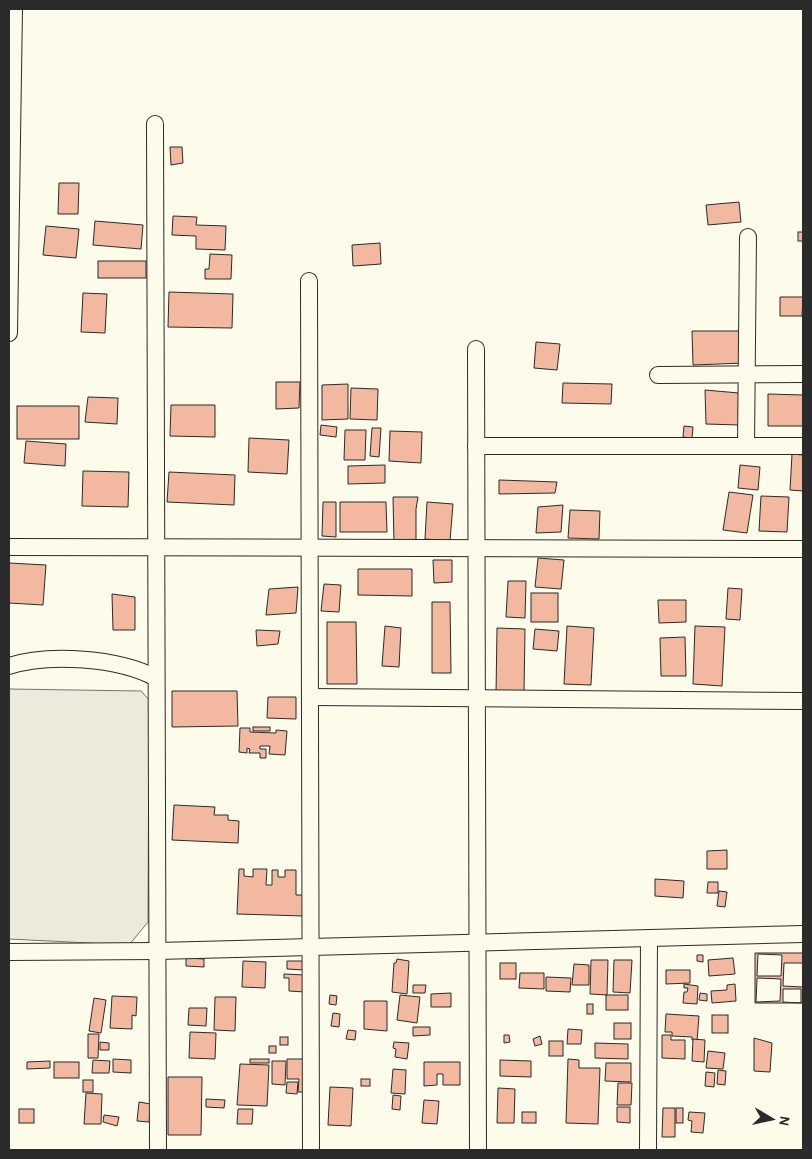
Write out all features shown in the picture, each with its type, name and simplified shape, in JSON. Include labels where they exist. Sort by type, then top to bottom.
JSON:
[{"type":"street","points":[[9,332],[14,9]]},
{"type":"street","points":[[154,124],[158,1150]]},
{"type":"street","points":[[746,446],[748,237]]},
{"type":"street","points":[[310,281],[311,1150]]},
{"type":"street","points":[[476,349],[478,1150]]},
{"type":"street","points":[[658,374],[803,374]]},
{"type":"street","points":[[476,446],[803,446]]},
{"type":"street","points":[[9,547],[803,549]]},
{"type":"street","points":[[9,666],[43,659],[113,663],[139,669],[156,678]]},
{"type":"street","points":[[310,697],[803,701]]},
{"type":"street","points":[[9,952],[157,951],[478,941],[803,934]]},
{"type":"street","points":[[648,1150],[649,938]]},
{"type":"shaded area","points":[[9,689],[141,691],[149,700],[148,922],[129,945],[9,939]]},
{"type":"building","points":[[170,147],[182,147],[183,163],[171,165]]},
{"type":"building","points":[[59,183],[79,183],[78,214],[58,214]]},
{"type":"building","points":[[739,202],[741,222],[708,225],[706,205]]},
{"type":"building","points":[[173,216],[197,217],[196,225],[226,226],[225,250],[196,249],[196,236],[172,235]]},
{"type":"building","points":[[95,221],[143,225],[141,249],[93,245]]},
{"type":"building","points":[[46,226],[79,229],[76,258],[43,255]]},
{"type":"building","points":[[798,232],[803,232],[803,241],[798,241]]},
{"type":"building","points":[[380,243],[381,264],[353,266],[352,245]]},
{"type":"building","points":[[210,254],[232,255],[231,279],[205,279],[205,269],[209,269]]},
{"type":"building","points":[[98,261],[146,261],[146,278],[98,278]]},
{"type":"building","points":[[169,292],[233,294],[232,328],[168,327]]},
{"type":"building","points":[[83,293],[107,294],[105,333],[81,332]]},
{"type":"building","points":[[780,297],[803,297],[802,316],[780,316]]},
{"type":"building","points":[[692,331],[744,331],[744,363],[693,365]]},
{"type":"building","points":[[536,342],[560,344],[557,370],[534,368]]},
{"type":"building","points":[[276,382],[300,382],[299,408],[276,409]]},
{"type":"building","points":[[563,383],[612,384],[611,404],[562,403]]},
{"type":"building","points":[[348,384],[348,419],[322,420],[322,385]]},
{"type":"building","points":[[351,388],[378,389],[377,420],[350,419]]},
{"type":"building","points":[[705,390],[739,393],[739,425],[706,424]]},
{"type":"building","points":[[768,394],[803,395],[803,426],[768,426]]},
{"type":"building","points":[[88,397],[118,398],[117,424],[85,422]]},
{"type":"building","points":[[171,405],[215,405],[215,437],[170,436]]},
{"type":"building","points":[[17,406],[79,406],[79,439],[17,439]]},
{"type":"building","points":[[321,425],[337,427],[336,437],[320,435]]},
{"type":"building","points":[[684,426],[693,427],[692,438],[683,437]]},
{"type":"building","points":[[372,428],[381,428],[379,457],[370,456]]},
{"type":"building","points":[[345,430],[366,430],[365,460],[344,460]]},
{"type":"building","points":[[390,431],[422,432],[421,463],[389,461]]},
{"type":"building","points":[[249,438],[289,440],[287,474],[248,472]]},
{"type":"building","points":[[26,441],[66,444],[65,466],[24,463]]},
{"type":"building","points":[[792,454],[803,455],[803,491],[790,490]]},
{"type":"building","points":[[385,465],[385,483],[348,484],[348,466]]},
{"type":"building","points":[[740,465],[760,467],[758,490],[738,488]]},
{"type":"building","points":[[83,471],[129,472],[128,507],[82,506]]},
{"type":"building","points":[[169,472],[235,475],[234,505],[167,502]]},
{"type":"building","points":[[499,480],[557,482],[555,493],[499,494]]},
{"type":"building","points":[[729,492],[753,495],[747,533],[723,530]]},
{"type":"building","points":[[761,496],[789,497],[787,532],[759,531]]},
{"type":"building","points":[[393,497],[418,497],[416,543],[394,543]]},
{"type":"building","points":[[323,502],[336,502],[336,537],[322,536]]},
{"type":"building","points":[[340,502],[386,502],[387,532],[340,532]]},
{"type":"building","points":[[427,502],[453,504],[450,541],[425,539]]},
{"type":"building","points":[[563,505],[561,532],[536,533],[538,507]]},
{"type":"building","points":[[570,510],[600,511],[599,539],[568,538]]},
{"type":"building","points":[[538,558],[564,560],[561,589],[535,587]]},
{"type":"building","points":[[433,560],[452,560],[452,582],[434,583]]},
{"type":"building","points":[[9,563],[46,565],[43,605],[9,603]]},
{"type":"building","points":[[358,569],[412,569],[412,596],[358,595]]},
{"type":"building","points":[[508,581],[526,581],[525,618],[506,617]]},
{"type":"building","points":[[324,584],[341,585],[339,612],[321,611]]},
{"type":"building","points":[[298,587],[296,613],[266,615],[269,589]]},
{"type":"building","points":[[728,588],[742,589],[740,620],[726,619]]},
{"type":"building","points":[[531,593],[558,593],[558,622],[531,622]]},
{"type":"building","points":[[112,594],[135,597],[135,630],[113,630]]},
{"type":"building","points":[[658,600],[686,600],[686,622],[659,623]]},
{"type":"building","points":[[432,602],[450,602],[451,673],[432,673]]},
{"type":"building","points":[[327,622],[356,622],[357,684],[327,684]]},
{"type":"building","points":[[385,626],[401,628],[399,667],[382,666]]},
{"type":"building","points":[[567,626],[594,628],[591,685],[564,684]]},
{"type":"building","points":[[695,626],[725,627],[722,686],[693,684]]},
{"type":"building","points":[[497,628],[525,629],[524,694],[496,694]]},
{"type":"building","points":[[535,629],[559,631],[557,651],[533,649]]},
{"type":"building","points":[[256,630],[280,631],[278,644],[257,646]]},
{"type":"building","points":[[685,637],[686,676],[661,676],[660,638]]},
{"type":"building","points":[[172,691],[237,691],[238,726],[172,727]]},
{"type":"building","points":[[268,697],[296,697],[296,719],[267,718]]},
{"type":"building","points":[[253,727],[270,727],[270,731],[253,731]]},
{"type":"building","points":[[240,728],[250,728],[250,732],[276,733],[276,730],[287,731],[285,755],[269,754],[270,746],[260,746],[260,749],[266,749],[266,758],[260,758],[260,753],[249,753],[250,749],[247,748],[247,753],[239,752]]},
{"type":"building","points":[[174,805],[215,807],[214,815],[228,815],[228,820],[239,821],[238,843],[172,840]]},
{"type":"building","points":[[727,850],[727,869],[707,869],[707,851]]},
{"type":"building","points":[[239,869],[244,869],[244,876],[253,877],[253,869],[267,869],[266,885],[272,885],[272,870],[278,870],[278,877],[285,877],[285,870],[296,870],[296,895],[305,895],[304,916],[237,914]]},
{"type":"building","points":[[655,879],[684,881],[683,898],[655,896]]},
{"type":"building","points":[[708,882],[718,882],[718,893],[707,893]]},
{"type":"building","points":[[719,891],[727,892],[725,907],[717,906]]},
{"type":"building","points":[[755,953],[803,953],[803,963],[784,963],[783,986],[803,987],[803,1003],[801,1003],[755,1003]],"holes":[[[758,954],[782,955],[781,976],[757,976]],[[757,978],[781,979],[780,1001],[756,1002]],[[783,989],[801,989],[801,1003],[783,1002]]]},
{"type":"building","points":[[697,955],[703,955],[703,962],[697,961]]},
{"type":"building","points":[[186,958],[204,959],[204,967],[186,966]]},
{"type":"building","points":[[733,958],[735,974],[709,976],[708,960]]},
{"type":"building","points":[[397,959],[409,961],[407,994],[392,992],[394,963],[396,963]]},
{"type":"building","points":[[591,960],[608,960],[607,995],[590,994]]},
{"type":"building","points":[[614,960],[632,960],[630,993],[613,992]]},
{"type":"building","points":[[243,961],[266,962],[265,988],[242,987]]},
{"type":"building","points":[[287,961],[304,961],[304,970],[287,969]]},
{"type":"building","points":[[500,963],[516,963],[516,979],[500,979]]},
{"type":"building","points":[[574,964],[589,965],[589,985],[572,985]]},
{"type":"building","points":[[666,970],[690,970],[690,983],[666,984]]},
{"type":"building","points":[[520,973],[544,973],[544,989],[519,988]]},
{"type":"building","points":[[284,974],[305,975],[305,992],[289,991],[289,978],[284,978]]},
{"type":"building","points":[[546,977],[571,978],[570,992],[546,991]]},
{"type":"building","points":[[684,984],[698,986],[697,1004],[683,1003],[684,992],[687,992],[688,988],[684,988]]},
{"type":"building","points":[[735,984],[736,1001],[712,1003],[711,991],[727,990],[727,985]]},
{"type":"building","points":[[413,985],[426,985],[425,993],[413,993]]},
{"type":"building","points":[[451,993],[451,1007],[431,1007],[431,994]]},
{"type":"building","points":[[700,993],[707,994],[707,1001],[699,1000]]},
{"type":"building","points":[[330,995],[337,996],[336,1005],[329,1004]]},
{"type":"building","points":[[400,995],[420,997],[417,1023],[397,1020]]},
{"type":"building","points":[[606,995],[628,995],[628,1010],[606,1010]]},
{"type":"building","points":[[112,996],[137,997],[136,1016],[132,1015],[132,1029],[110,1028]]},
{"type":"building","points":[[215,997],[236,997],[235,1031],[214,1030]]},
{"type":"building","points":[[94,998],[106,1000],[101,1033],[89,1031]]},
{"type":"building","points":[[364,1001],[387,1001],[387,1031],[364,1029]]},
{"type":"building","points":[[587,1004],[593,1004],[593,1014],[587,1014]]},
{"type":"building","points":[[189,1008],[207,1008],[206,1026],[188,1025]]},
{"type":"building","points":[[333,1013],[340,1014],[339,1027],[331,1026]]},
{"type":"building","points":[[666,1014],[699,1016],[697,1041],[692,1040],[692,1037],[672,1036],[672,1032],[665,1032]]},
{"type":"building","points":[[712,1015],[728,1015],[728,1033],[712,1033]]},
{"type":"building","points":[[614,1023],[631,1023],[631,1039],[614,1039]]},
{"type":"building","points":[[413,1027],[430,1027],[430,1035],[413,1036]]},
{"type":"building","points":[[568,1029],[582,1030],[581,1044],[567,1044]]},
{"type":"building","points":[[348,1030],[356,1031],[355,1040],[346,1039]]},
{"type":"building","points":[[190,1032],[216,1033],[215,1059],[189,1058]]},
{"type":"building","points":[[88,1034],[99,1034],[98,1058],[88,1058]]},
{"type":"building","points":[[504,1035],[509,1035],[510,1042],[504,1043]]},
{"type":"building","points":[[662,1035],[671,1035],[671,1040],[685,1040],[685,1059],[662,1058]]},
{"type":"building","points":[[540,1036],[542,1044],[535,1046],[533,1039]]},
{"type":"building","points":[[280,1037],[288,1037],[288,1045],[280,1045]]},
{"type":"building","points":[[754,1038],[772,1043],[770,1072],[754,1071]]},
{"type":"building","points":[[693,1039],[705,1040],[704,1062],[692,1061]]},
{"type":"building","points":[[549,1041],[563,1041],[563,1056],[549,1056]]},
{"type":"building","points":[[100,1042],[109,1043],[109,1050],[100,1050]]},
{"type":"building","points":[[394,1042],[409,1043],[407,1059],[395,1057],[396,1049],[393,1048]]},
{"type":"building","points":[[595,1043],[628,1044],[628,1059],[595,1058]]},
{"type":"building","points":[[269,1046],[276,1046],[276,1053],[269,1053]]},
{"type":"building","points":[[708,1051],[725,1053],[723,1069],[706,1068]]},
{"type":"building","points":[[113,1059],[131,1060],[131,1073],[113,1072]]},
{"type":"building","points":[[250,1059],[269,1059],[269,1063],[250,1063]]},
{"type":"building","points":[[287,1059],[306,1059],[306,1092],[298,1092],[299,1079],[287,1079]]},
{"type":"building","points":[[568,1059],[579,1060],[579,1068],[600,1068],[598,1124],[566,1123]]},
{"type":"building","points":[[93,1060],[110,1061],[109,1073],[92,1073]]},
{"type":"building","points":[[500,1060],[531,1061],[531,1077],[500,1076]]},
{"type":"building","points":[[50,1061],[50,1068],[27,1069],[27,1062]]},
{"type":"building","points":[[272,1061],[286,1061],[285,1085],[272,1084]]},
{"type":"building","points":[[54,1062],[79,1062],[79,1078],[54,1078]]},
{"type":"building","points":[[424,1062],[460,1062],[460,1085],[443,1085],[443,1074],[437,1074],[437,1085],[424,1086]]},
{"type":"building","points":[[606,1063],[631,1063],[631,1082],[605,1081]]},
{"type":"building","points":[[240,1064],[269,1065],[267,1106],[237,1105]]},
{"type":"building","points":[[393,1069],[406,1070],[405,1094],[391,1093]]},
{"type":"building","points":[[718,1070],[726,1071],[725,1085],[717,1084]]},
{"type":"building","points":[[706,1072],[715,1073],[714,1087],[705,1086]]},
{"type":"building","points":[[168,1077],[202,1077],[201,1135],[168,1135]]},
{"type":"building","points":[[361,1079],[370,1079],[370,1086],[361,1086]]},
{"type":"building","points":[[83,1080],[93,1080],[93,1092],[83,1092]]},
{"type":"building","points":[[287,1082],[298,1082],[297,1094],[286,1093]]},
{"type":"building","points":[[618,1083],[632,1083],[631,1105],[617,1105]]},
{"type":"building","points":[[330,1087],[353,1088],[351,1126],[328,1125]]},
{"type":"building","points":[[498,1088],[515,1089],[514,1123],[497,1123]]},
{"type":"building","points":[[86,1093],[102,1094],[101,1124],[84,1124]]},
{"type":"building","points":[[393,1095],[401,1096],[400,1110],[392,1109]]},
{"type":"building","points":[[206,1099],[225,1100],[224,1108],[206,1107]]},
{"type":"building","points":[[424,1100],[439,1101],[437,1124],[422,1123]]},
{"type":"building","points":[[139,1102],[151,1104],[149,1122],[137,1121]]},
{"type":"building","points":[[617,1107],[630,1107],[630,1123],[617,1122]]},
{"type":"building","points":[[663,1108],[675,1108],[675,1137],[662,1137]]},
{"type":"building","points":[[676,1108],[683,1108],[683,1123],[676,1123]]},
{"type":"building","points":[[19,1109],[34,1109],[34,1123],[19,1123]]},
{"type":"building","points":[[238,1109],[253,1109],[252,1124],[237,1124]]},
{"type":"building","points":[[522,1112],[536,1112],[536,1123],[522,1123]]},
{"type":"building","points":[[689,1112],[705,1113],[703,1133],[691,1132],[692,1121],[688,1120]]},
{"type":"building","points":[[104,1115],[119,1117],[117,1126],[103,1122]]}]
